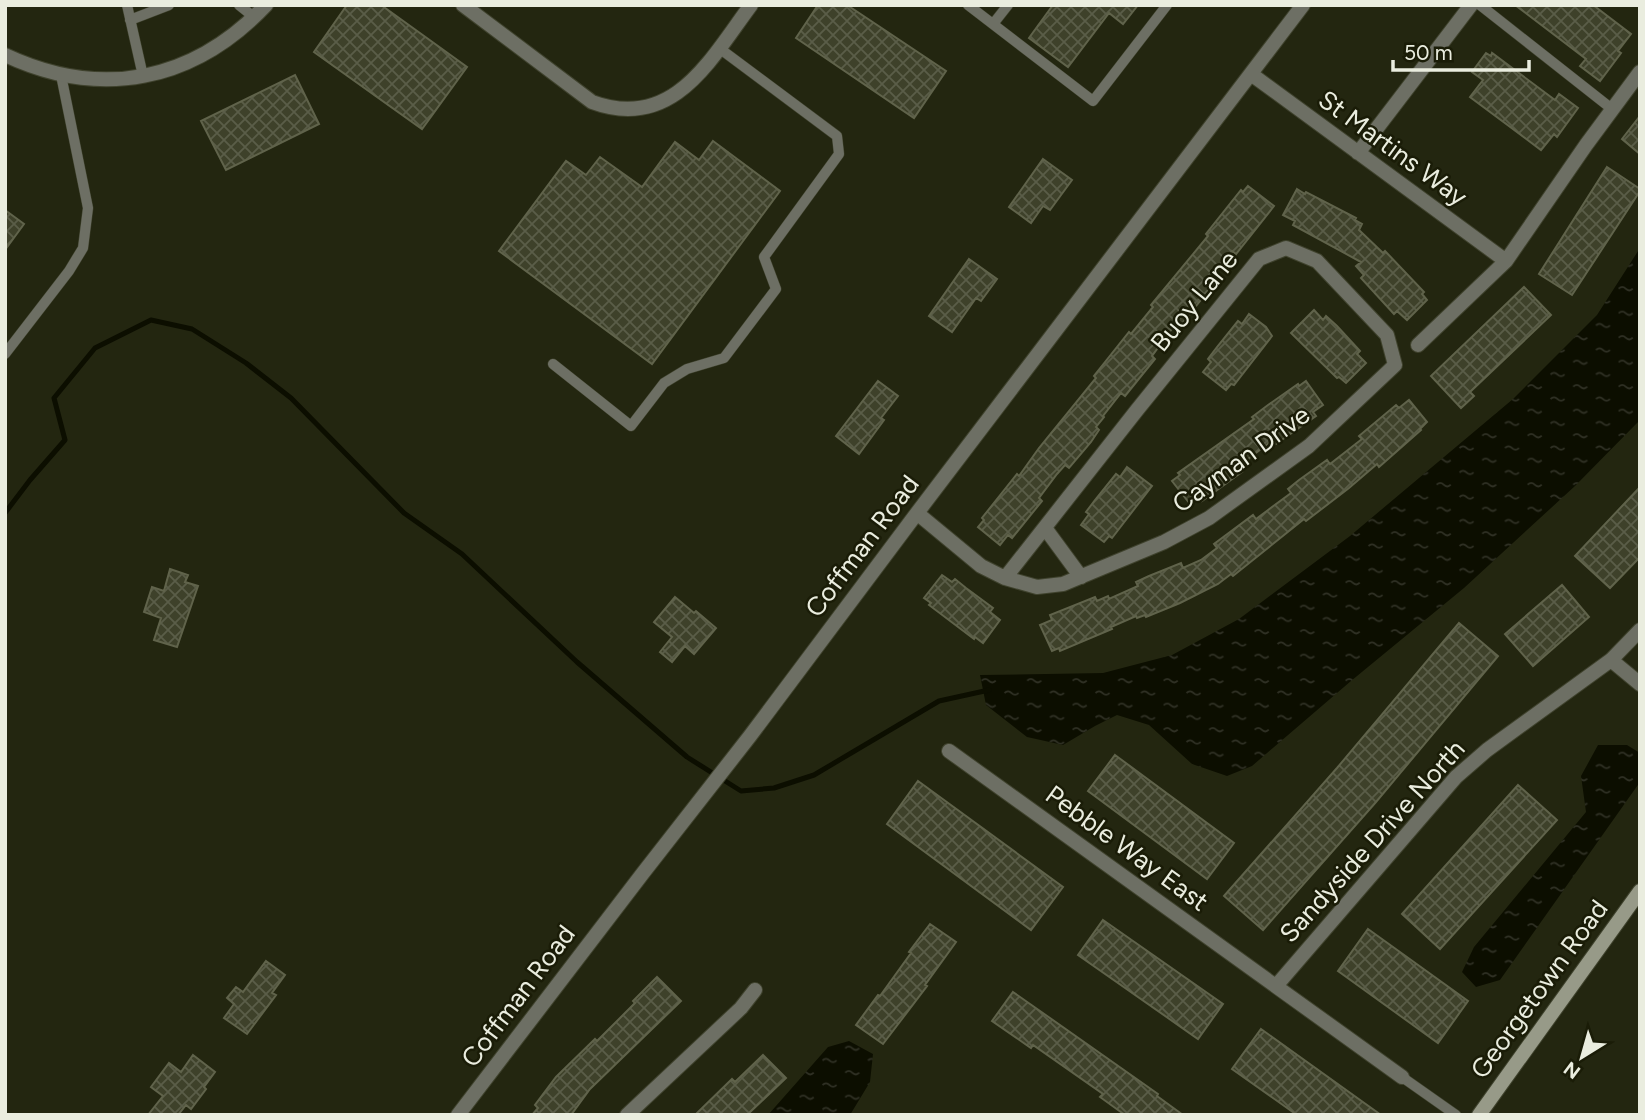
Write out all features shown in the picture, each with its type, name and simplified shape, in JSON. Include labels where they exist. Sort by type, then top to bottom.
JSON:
[{"type":"main road","name":"Georgetown Road","points":[[1479,1115],[1640,891]]},
{"type":"street","points":[[5,55],[61,75],[94,80],[143,76],[169,70],[196,59],[232,37],[266,5]]},
{"type":"street","points":[[463,5],[592,102],[609,108],[626,109],[643,108],[668,100],[683,90],[695,79],[751,5]]},
{"type":"street","name":"Coffman Road","points":[[458,1115],[750,736],[1303,5]]},
{"type":"street","points":[[1358,153],[1471,5]]},
{"type":"street","points":[[1418,345],[1506,261],[1640,72]]},
{"type":"street","name":"St Martins Way","points":[[1251,74],[1506,261]]},
{"type":"street","name":"Buoy Lane","points":[[1005,578],[1259,259],[1286,248],[1317,261],[1387,335],[1395,365]]},
{"type":"street","name":"Cayman Drive","points":[[917,513],[981,566],[1005,578],[1037,587],[1063,584],[1164,542],[1209,518],[1309,446],[1395,365]]},
{"type":"street","points":[[1045,528],[1081,577]]},
{"type":"street","name":"Sandyside Drive North","points":[[1276,986],[1456,777],[1487,750],[1611,660],[1640,630]]},
{"type":"street","points":[[1611,660],[1640,684]]},
{"type":"street","name":"Pebble Way East","points":[[949,751],[1402,1077]]},
{"type":"street","points":[[627,1115],[741,1008],[755,989]]},
{"type":"lane","points":[[127,5],[143,76]]},
{"type":"lane","points":[[130,20],[169,5]]},
{"type":"lane","points":[[239,5],[254,17]]},
{"type":"lane","points":[[968,5],[1093,101],[1167,5]]},
{"type":"lane","points":[[993,24],[1008,5]]},
{"type":"lane","points":[[1480,5],[1612,109]]},
{"type":"lane","points":[[553,364],[631,426],[664,383],[687,369],[724,358],[776,289],[764,257],[839,154],[837,136],[719,48]]},
{"type":"lane","points":[[5,354],[69,271],[83,248],[88,208],[61,75]]},
{"type":"lane","points":[[1402,1077],[1456,1115]]},
{"type":"water","points":[[1640,248],[1640,420],[1575,486],[1464,588],[1252,766],[1227,776],[1192,764],[1149,725],[1117,715],[1063,745],[1027,737],[986,705],[980,675],[1103,673],[1172,655],[1239,619],[1350,536],[1513,399],[1597,315]]},
{"type":"water","points":[[1598,745],[1627,745],[1640,753],[1640,782],[1500,980],[1476,987],[1462,972],[1474,947],[1586,812],[1581,776]]},
{"type":"water","points":[[849,1041],[873,1054],[870,1082],[850,1115],[768,1115],[828,1047]]},
{"type":"building","points":[[347,5],[381,5],[467,67],[422,129],[314,52]]},
{"type":"building","points":[[818,5],[847,5],[946,71],[914,118],[796,38]]},
{"type":"building","points":[[1053,5],[1138,5],[1123,24],[1109,13],[1068,67],[1029,38]]},
{"type":"building","points":[[1515,5],[1593,5],[1631,34],[1618,51],[1621,53],[1600,81],[1580,66],[1586,59]]},
{"type":"building","points":[[1486,53],[1491,56],[1492,53],[1555,100],[1559,94],[1578,108],[1557,137],[1554,134],[1541,150],[1470,97],[1483,80],[1472,72]]},
{"type":"building","points":[[295,75],[319,124],[226,170],[201,121]]},
{"type":"building","points":[[1640,116],[1640,154],[1622,139]]},
{"type":"building","points":[[713,141],[780,191],[652,364],[499,251],[566,161],[586,175],[600,157],[642,187],[675,142],[699,160]]},
{"type":"building","points":[[1043,159],[1072,180],[1050,210],[1043,206],[1031,223],[1009,207]]},
{"type":"building","points":[[1607,167],[1640,191],[1572,295],[1539,274]]},
{"type":"building","points":[[1248,186],[1274,206],[1236,254],[1232,251],[1208,285],[1211,287],[1181,325],[1177,322],[1152,356],[1155,359],[1125,396],[1121,393],[1103,416],[1096,427],[1099,430],[1091,442],[1069,468],[1065,465],[1057,474],[1039,498],[1042,501],[1012,538],[1008,535],[1000,545],[978,527],[984,520],[982,518],[1017,474],[1019,476],[1129,332],[1131,334],[1153,307],[1151,305],[1208,236],[1206,234],[1241,190],[1243,192]]},
{"type":"building","points":[[1297,189],[1356,218],[1355,220],[1362,224],[1359,230],[1383,253],[1385,251],[1424,292],[1422,294],[1427,300],[1407,320],[1397,311],[1394,314],[1361,278],[1364,275],[1356,266],[1361,262],[1293,225],[1295,221],[1283,215]]},
{"type":"building","points":[[5,210],[24,224],[5,250]]},
{"type":"building","points":[[969,259],[997,279],[981,301],[976,298],[952,332],[929,316]]},
{"type":"building","points":[[1524,287],[1551,315],[1470,392],[1474,396],[1461,408],[1431,376]]},
{"type":"building","points":[[1314,310],[1323,320],[1326,316],[1337,326],[1360,351],[1357,354],[1366,363],[1346,383],[1337,378],[1291,333]]},
{"type":"building","points":[[1249,314],[1266,327],[1272,336],[1234,385],[1231,384],[1226,390],[1203,372],[1217,347],[1238,321],[1242,324]]},
{"type":"building","points":[[878,381],[898,396],[859,454],[836,436]]},
{"type":"building","points":[[1306,381],[1323,405],[1313,412],[1316,416],[1276,444],[1273,440],[1248,459],[1239,469],[1242,472],[1202,501],[1200,497],[1190,504],[1172,481],[1180,475],[1178,473],[1254,419],[1252,417],[1268,405]]},
{"type":"building","points":[[1409,400],[1427,422],[1421,430],[1379,467],[1377,464],[1233,576],[1231,574],[1218,584],[1180,603],[1146,617],[1136,616],[1060,651],[1059,648],[1052,651],[1040,625],[1052,620],[1050,615],[1095,597],[1097,601],[1108,596],[1109,599],[1138,586],[1136,582],[1149,576],[1181,563],[1183,568],[1201,560],[1217,548],[1214,544],[1253,515],[1256,519],[1291,493],[1288,489],[1299,480],[1327,460],[1330,464],[1362,439],[1359,436],[1396,405],[1399,408]]},
{"type":"building","points":[[1127,467],[1152,486],[1112,538],[1109,536],[1104,542],[1081,525],[1095,500],[1116,474],[1120,477]]},
{"type":"building","points":[[1640,487],[1640,557],[1610,588],[1575,556]]},
{"type":"building","points":[[170,569],[188,575],[185,582],[198,586],[177,647],[154,640],[161,618],[144,612],[152,587],[164,591]]},
{"type":"building","points":[[942,575],[952,582],[955,579],[993,608],[990,612],[1000,620],[983,643],[929,605],[931,603],[924,598]]},
{"type":"building","points":[[1562,585],[1589,617],[1533,666],[1505,634]]},
{"type":"building","points":[[675,597],[716,628],[694,654],[685,646],[672,662],[660,652],[672,637],[654,622]]},
{"type":"building","points":[[1459,623],[1498,656],[1376,802],[1263,930],[1224,896],[1337,768]]},
{"type":"building","points":[[1115,755],[1234,843],[1207,879],[1088,791]]},
{"type":"building","points":[[918,781],[1063,887],[1031,930],[887,824]]},
{"type":"building","points":[[1518,785],[1557,820],[1440,949],[1402,914]]},
{"type":"building","points":[[1103,920],[1223,1004],[1198,1039],[1078,955]]},
{"type":"building","points":[[930,924],[956,942],[883,1044],[856,1025],[878,995],[880,996]]},
{"type":"building","points":[[1368,929],[1468,1001],[1438,1043],[1338,971]]},
{"type":"building","points":[[266,961],[285,975],[272,993],[276,995],[247,1034],[224,1018],[234,1004],[227,998],[236,987],[243,992]]},
{"type":"building","points":[[657,977],[681,1001],[590,1089],[571,1115],[532,1115],[538,1108],[535,1105],[556,1077],[595,1039],[597,1041]]},
{"type":"building","points":[[1013,992],[1158,1094],[1157,1096],[1183,1115],[1125,1115],[1100,1097],[1103,1094],[1033,1045],[1031,1048],[992,1021]]},
{"type":"building","points":[[1261,1029],[1381,1115],[1297,1115],[1232,1069]]},
{"type":"building","points":[[193,1055],[215,1072],[191,1109],[186,1105],[178,1115],[148,1115],[163,1096],[151,1087],[169,1063],[181,1072]]},
{"type":"building","points":[[763,1055],[786,1078],[747,1115],[695,1115],[732,1079],[735,1082]]},
{"type":"waterway","points":[[5,513],[65,440],[54,398],[95,348],[151,320],[192,329],[246,363],[291,398],[404,513],[462,554],[577,662],[687,757],[741,791],[774,788],[814,775],[939,701],[989,690]]}]
